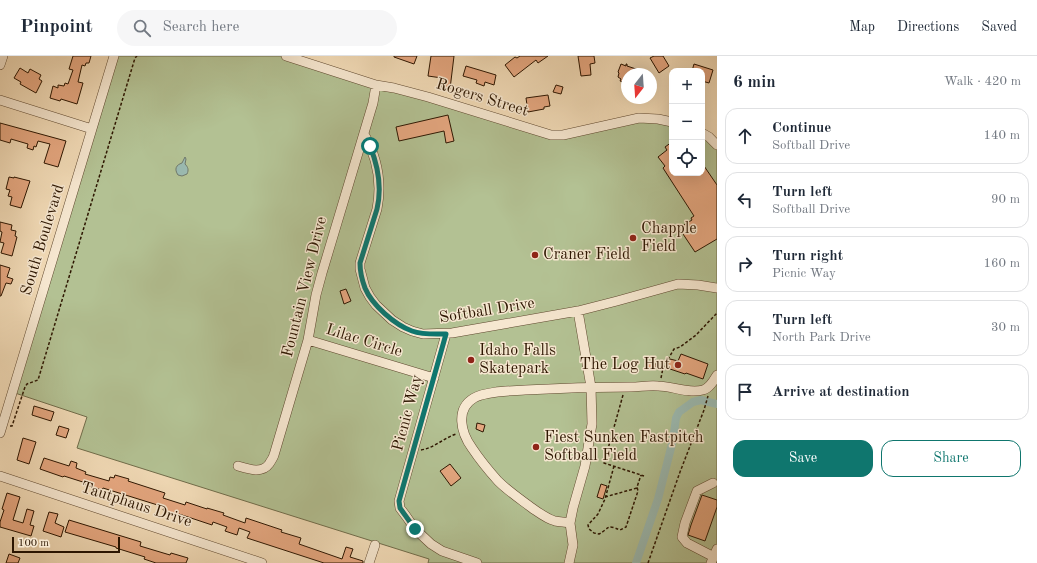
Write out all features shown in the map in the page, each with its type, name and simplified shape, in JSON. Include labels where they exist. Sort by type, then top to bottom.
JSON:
[{"type":"street","points":[[0,65],[3,56]]},
{"type":"street","name":"South Boulevard","points":[[0,433],[3,414],[114,56]]},
{"type":"street","name":"Rogers Street","points":[[286,56],[376,85],[428,97],[551,135],[563,135],[639,118],[669,121]]},
{"type":"street","name":"Fountain View Drive","points":[[238,466],[262,470],[269,465],[274,455],[308,340],[316,295],[373,103],[376,85]]},
{"type":"street","points":[[0,100],[92,129]]},
{"type":"street","name":"Softball Drive","points":[[364,134],[370,146],[378,172],[379,200],[360,263],[360,269],[365,288],[376,305],[392,320],[412,331],[423,334],[446,334],[578,311],[678,284],[717,288]]},
{"type":"street","points":[[705,134],[717,145]]},
{"type":"street","points":[[569,563],[574,545],[570,523],[585,466],[592,424],[591,387],[578,311]]},
{"type":"street","name":"Picnic Way","points":[[446,334],[399,501],[400,508],[415,529],[431,544],[442,551],[477,563]]},
{"type":"street","name":"Lilac Circle","points":[[308,340],[434,378]]},
{"type":"street","points":[[570,523],[554,521],[540,513],[514,495],[498,481],[470,446],[463,432],[461,425],[462,414],[466,405],[473,398],[482,394],[511,391],[591,387],[659,386],[688,390],[704,389],[711,384],[717,375]]},
{"type":"street","name":"Tautphaus Drive","points":[[0,476],[262,563]]},
{"type":"street","points":[[714,556],[687,543],[682,537],[685,523],[697,491],[716,483]]},
{"type":"street","points":[[369,563],[375,545]]},
{"type":"path","points":[[12,426],[25,387],[27,384],[38,380],[137,56]]},
{"type":"path","points":[[659,386],[663,368],[674,349],[680,347],[696,335],[717,313]]},
{"type":"path","points":[[614,466],[605,497],[598,514],[588,525],[589,529],[596,534],[599,534],[608,527],[620,530],[626,528],[643,475],[614,466],[604,463],[626,387]]},
{"type":"path","points":[[648,563],[708,397]]},
{"type":"path","points":[[413,451],[426,449],[454,434],[463,432]]},
{"type":"path","points":[[605,497],[638,488]]},
{"type":"green space","points":[[114,56],[285,56],[551,135],[639,118],[669,122],[669,176],[705,176],[705,135],[717,144],[717,563],[428,563],[429,559],[77,448],[87,417],[12,392]]},
{"type":"water","points":[[185,157],[185,164],[188,169],[188,173],[182,176],[178,175],[176,168],[182,163]]},
{"type":"building","points":[[73,56],[91,56],[89,63],[86,63],[85,66],[82,65],[78,82],[83,83],[77,104],[61,99],[60,101],[50,98],[53,86],[58,88],[58,85],[64,86],[65,83],[68,84],[73,70],[69,69]]},
{"type":"building","points":[[394,56],[417,56],[414,64]]},
{"type":"building","points":[[431,56],[454,56],[450,89],[441,87],[442,78],[428,76]]},
{"type":"building","points":[[520,56],[548,56],[538,63],[536,60],[514,77],[505,65],[515,57],[517,58]]},
{"type":"building","points":[[578,56],[594,56],[595,63],[590,64],[591,75],[581,76]]},
{"type":"building","points":[[654,56],[663,56],[669,66],[659,73],[650,58]]},
{"type":"building","points":[[621,64],[626,66],[627,64],[627,66],[633,68],[621,68],[621,79],[618,77]]},
{"type":"building","points":[[694,64],[713,70],[709,83],[705,82],[705,68],[693,68]]},
{"type":"building","points":[[466,66],[496,75],[494,85],[485,82],[484,86],[476,83],[477,80],[463,76]]},
{"type":"building","points":[[20,68],[28,73],[30,69],[41,75],[39,79],[42,81],[36,93],[20,84],[21,82],[14,78]]},
{"type":"building","points":[[556,85],[563,87],[561,94],[553,92]]},
{"type":"building","points":[[548,95],[550,106],[544,107],[544,109],[528,112],[526,98]]},
{"type":"building","points":[[448,115],[454,141],[446,143],[444,131],[399,141],[396,127]]},
{"type":"building","points":[[0,123],[66,141],[58,167],[44,163],[50,144],[38,141],[33,150],[27,148],[28,144],[11,139],[10,143],[0,140]]},
{"type":"building","points":[[669,144],[669,176],[705,176],[705,167],[717,185],[717,239],[695,252],[679,228],[692,220],[691,218],[694,216],[663,168],[665,166],[658,157],[667,150],[665,147]]},
{"type":"building","points":[[9,177],[30,181],[21,208],[10,205],[12,197],[8,196],[10,190],[6,189]]},
{"type":"building","points":[[0,222],[12,225],[11,230],[16,231],[15,236],[17,237],[12,256],[1,253],[4,243],[0,242],[2,232],[0,231]]},
{"type":"building","points":[[0,265],[10,268],[7,277],[13,279],[11,284],[6,283],[1,296],[0,296]]},
{"type":"building","points":[[346,289],[351,301],[344,304],[340,291]]},
{"type":"building","points":[[681,354],[708,364],[703,379],[667,368],[670,359],[678,361]]},
{"type":"building","points":[[647,363],[656,364],[656,369],[647,368]]},
{"type":"building","points":[[34,406],[54,412],[51,421],[32,415]]},
{"type":"building","points":[[477,423],[485,425],[483,432],[476,429]]},
{"type":"building","points":[[59,426],[69,429],[66,438],[56,435]]},
{"type":"building","points":[[23,438],[36,442],[29,464],[17,460]]},
{"type":"building","points":[[44,458],[69,466],[71,461],[77,463],[76,468],[86,472],[85,474],[109,481],[110,477],[114,478],[115,475],[129,479],[128,481],[165,493],[163,498],[185,505],[186,502],[224,513],[223,515],[245,523],[246,518],[282,530],[281,532],[301,538],[299,544],[342,559],[346,547],[353,549],[350,557],[363,561],[363,563],[324,563],[247,538],[250,532],[239,528],[237,535],[225,531],[227,527],[213,522],[212,525],[179,514],[178,515],[163,510],[164,507],[103,488],[102,490],[86,485],[86,483],[40,469]]},
{"type":"building","points":[[450,464],[461,478],[451,486],[440,471]]},
{"type":"building","points":[[601,484],[607,486],[603,499],[597,497]]},
{"type":"building","points":[[7,493],[20,497],[13,520],[23,523],[27,509],[34,511],[30,525],[34,526],[31,536],[0,527],[4,510],[2,509]]},
{"type":"building","points":[[702,495],[717,500],[717,507],[705,541],[688,535]]},
{"type":"building","points":[[49,512],[58,514],[55,523],[64,527],[61,537],[43,531]]},
{"type":"building","points":[[69,520],[141,542],[140,546],[170,555],[171,553],[188,558],[186,563],[156,563],[144,559],[145,557],[116,547],[65,532]]},
{"type":"building","points":[[9,554],[20,558],[18,563],[6,563]]},
{"type":"waterway","points":[[636,563],[658,499],[673,440],[676,418],[679,412],[693,402],[701,400],[717,404]]},
{"type":"place","name":"Chapple Field","points":[[633,238]]},
{"type":"place","name":"Craner Field","points":[[535,255]]},
{"type":"place","name":"Idaho Falls Skatepark","points":[[471,360]]},
{"type":"place","name":"The Log Hut","points":[[678,365]]},
{"type":"place","name":"Fiest Sunken Fastpitch Softball Field","points":[[536,447]]},
{"type":"route","points":[[370,146],[378,172],[379,200],[360,263],[365,288],[376,305],[392,320],[403,327],[423,334],[446,334],[399,501],[400,508],[415,529]]}]
